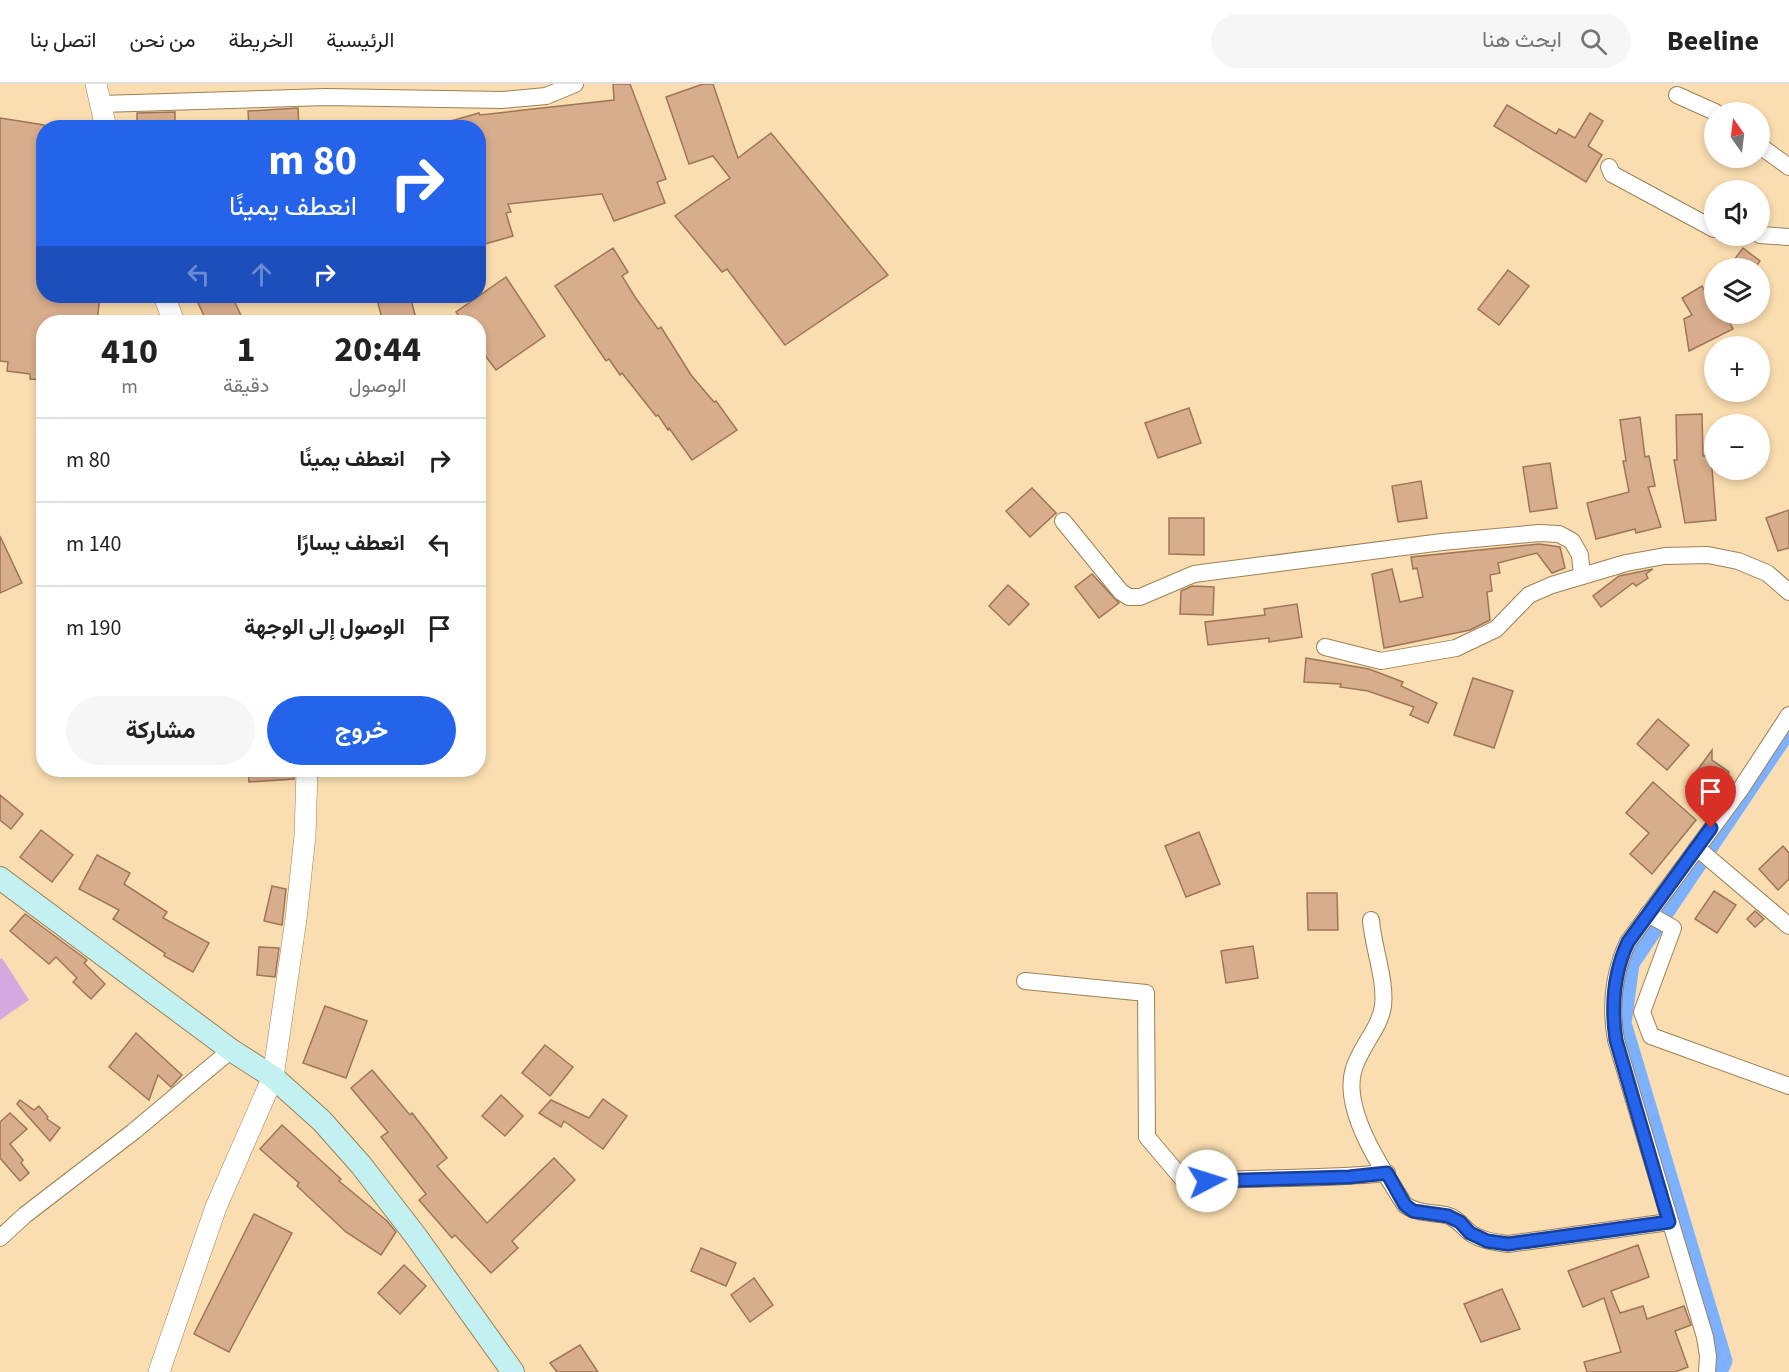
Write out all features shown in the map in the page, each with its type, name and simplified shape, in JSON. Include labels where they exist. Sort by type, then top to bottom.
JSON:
[{"type":"main road","points":[[0,878],[231,1050],[273,1077],[322,1121],[362,1165],[513,1372]]},
{"type":"street","points":[[104,120],[99,94],[280,97],[366,91],[512,99],[546,96],[574,84]]},
{"type":"street","points":[[1677,95],[1704,107]]},
{"type":"street","points":[[1770,153],[1789,167]]},
{"type":"street","points":[[1609,167],[1612,174],[1704,224]]},
{"type":"street","points":[[1770,236],[1789,237]]},
{"type":"street","points":[[1063,521],[1121,592],[1129,597],[1140,597],[1194,574],[1442,542],[1539,533],[1559,534],[1572,541],[1580,555],[1582,576]]},
{"type":"street","points":[[1325,647],[1381,662],[1456,648],[1496,629],[1529,596],[1582,576],[1626,563],[1665,556],[1708,555],[1738,561],[1767,573],[1789,592]]},
{"type":"street","points":[[1707,1372],[1708,1356],[1705,1337],[1616,1040],[1612,1016],[1618,962],[1628,942],[1740,790],[1789,715]]},
{"type":"street","points":[[159,1372],[216,1206],[273,1077],[296,919],[305,836],[307,777]]},
{"type":"street","points":[[1697,848],[1789,926]]},
{"type":"street","points":[[1648,914],[1673,928],[1642,1012],[1651,1036],[1789,1086]]},
{"type":"street","points":[[1371,920],[1383,994],[1383,1009],[1353,1072],[1352,1096],[1360,1126],[1405,1205],[1413,1211],[1448,1216],[1460,1222],[1470,1233],[1487,1241],[1508,1244],[1669,1222]]},
{"type":"street","points":[[1025,981],[1146,993],[1147,1137],[1186,1183],[1227,1179],[1349,1177],[1387,1173]]},
{"type":"street","points":[[0,1238],[25,1215],[133,1132],[231,1050]]},
{"type":"shaded area","points":[[2,958],[29,1000],[0,1020],[0,959]]},
{"type":"building","points":[[613,84],[630,84],[666,179],[657,182],[665,203],[614,221],[602,194],[508,204],[511,212],[506,213],[513,236],[486,244],[486,120],[454,120],[479,113],[480,115],[614,100]]},
{"type":"building","points":[[703,84],[713,84],[738,158],[771,133],[888,275],[785,345],[727,269],[722,272],[675,216],[730,178],[713,156],[689,164],[666,97]]},
{"type":"building","points":[[1507,105],[1556,134],[1559,129],[1575,138],[1590,113],[1603,121],[1588,146],[1602,155],[1586,182],[1494,126]]},
{"type":"building","points":[[298,108],[299,120],[249,120],[248,111]]},
{"type":"building","points":[[175,112],[175,120],[137,120],[137,113]]},
{"type":"building","points":[[0,118],[36,124],[36,303],[99,303],[98,315],[36,315],[36,379],[30,379],[30,374],[7,371],[8,362],[0,361]]},
{"type":"building","points":[[613,248],[628,272],[622,276],[635,297],[658,329],[661,327],[691,375],[714,402],[716,401],[737,430],[692,460],[669,428],[668,430],[622,373],[620,375],[609,359],[606,361],[555,286]]},
{"type":"building","points":[[1743,248],[1756,258],[1736,258]]},
{"type":"building","points":[[1508,270],[1529,286],[1499,325],[1478,309]]},
{"type":"building","points":[[506,277],[545,336],[496,370],[486,357],[486,315],[458,315],[456,312],[469,303],[486,303],[486,291]]},
{"type":"building","points":[[1702,286],[1704,290],[1704,324],[1730,324],[1733,329],[1719,336],[1704,336],[1704,344],[1689,351],[1684,319],[1692,315],[1682,298]]},
{"type":"building","points":[[198,303],[235,303],[241,315],[204,315]]},
{"type":"building","points":[[378,303],[412,303],[415,315],[381,315]]},
{"type":"building","points":[[1189,408],[1201,443],[1158,458],[1145,423]]},
{"type":"building","points":[[1702,414],[1704,480],[1713,480],[1716,520],[1685,523],[1674,460],[1677,460],[1676,415]]},
{"type":"building","points":[[1640,417],[1645,457],[1649,456],[1655,486],[1648,487],[1661,527],[1636,533],[1635,529],[1596,539],[1587,503],[1629,492],[1623,461],[1626,461],[1620,420]]},
{"type":"building","points":[[1550,463],[1557,508],[1530,512],[1523,467]]},
{"type":"building","points":[[1421,481],[1427,518],[1398,522],[1392,486]]},
{"type":"building","points":[[1032,488],[1056,513],[1030,537],[1006,511]]},
{"type":"building","points":[[1789,510],[1789,548],[1778,551],[1766,518]]},
{"type":"building","points":[[1169,518],[1204,518],[1204,555],[1169,554]]},
{"type":"building","points":[[0,536],[22,583],[0,593]]},
{"type":"building","points":[[1539,544],[1560,547],[1565,568],[1552,573],[1537,553],[1498,563],[1500,573],[1490,575],[1492,591],[1487,592],[1490,620],[1470,630],[1384,648],[1372,574],[1392,569],[1400,602],[1423,597],[1417,568],[1413,569],[1411,557]]},
{"type":"building","points":[[1653,569],[1646,574],[1648,578],[1636,586],[1633,583],[1601,607],[1593,596],[1619,576]]},
{"type":"building","points":[[1092,574],[1119,603],[1099,618],[1075,587]]},
{"type":"building","points":[[1008,585],[1029,604],[1009,625],[989,606]]},
{"type":"building","points":[[1192,586],[1214,587],[1213,615],[1180,614],[1181,591]]},
{"type":"building","points":[[1297,604],[1302,637],[1269,642],[1269,638],[1208,645],[1205,622],[1265,615],[1264,609]]},
{"type":"building","points":[[1306,658],[1369,669],[1403,682],[1401,686],[1437,703],[1428,723],[1410,715],[1414,707],[1368,691],[1340,687],[1341,684],[1304,682]]},
{"type":"building","points":[[1473,678],[1513,691],[1494,748],[1454,735]]},
{"type":"building","points":[[1658,719],[1689,745],[1667,770],[1637,744]]},
{"type":"building","points":[[1712,750],[1712,760],[1729,772],[1707,801],[1686,786]]},
{"type":"building","points":[[249,777],[294,777],[294,779],[249,782]]},
{"type":"building","points":[[1653,782],[1696,820],[1652,874],[1630,854],[1649,833],[1626,813]]},
{"type":"building","points":[[0,795],[23,814],[11,829],[0,820]]},
{"type":"building","points":[[41,830],[73,855],[52,882],[20,857]]},
{"type":"building","points":[[1199,832],[1220,884],[1186,897],[1165,846]]},
{"type":"building","points":[[1783,846],[1789,853],[1789,879],[1778,890],[1759,869]]},
{"type":"building","points":[[97,855],[130,873],[124,884],[167,912],[163,918],[209,943],[193,972],[164,956],[165,953],[113,919],[119,910],[79,889]]},
{"type":"building","points":[[272,886],[286,889],[282,925],[264,921]]},
{"type":"building","points":[[1714,891],[1736,905],[1717,933],[1695,919]]},
{"type":"building","points":[[1307,893],[1337,893],[1338,930],[1308,930]]},
{"type":"building","points":[[1755,911],[1764,919],[1755,927],[1747,919]]},
{"type":"building","points":[[25,914],[87,960],[84,963],[105,984],[91,999],[73,982],[77,978],[56,957],[49,964],[10,931]]},
{"type":"building","points":[[1253,946],[1258,978],[1226,983],[1221,951]]},
{"type":"building","points":[[259,947],[279,948],[275,977],[257,975]]},
{"type":"building","points":[[325,1006],[367,1021],[346,1078],[303,1063]]},
{"type":"building","points":[[136,1033],[182,1075],[171,1087],[158,1075],[149,1100],[109,1067]]},
{"type":"building","points":[[545,1045],[573,1067],[550,1096],[522,1073]]},
{"type":"building","points":[[372,1070],[410,1115],[412,1113],[447,1158],[437,1166],[487,1223],[554,1158],[575,1180],[512,1241],[518,1248],[491,1273],[455,1235],[452,1238],[419,1200],[426,1194],[381,1137],[388,1132],[351,1088]]},
{"type":"building","points":[[501,1095],[523,1116],[505,1136],[482,1116]]},
{"type":"building","points":[[603,1099],[627,1116],[603,1149],[564,1121],[561,1127],[539,1113],[551,1100],[589,1118]]},
{"type":"building","points":[[20,1100],[34,1110],[39,1106],[48,1117],[47,1119],[60,1128],[50,1141],[17,1104]]},
{"type":"building","points":[[10,1113],[27,1129],[10,1144],[23,1160],[21,1163],[29,1173],[20,1181],[0,1158],[0,1122]]},
{"type":"building","points":[[282,1125],[341,1179],[339,1181],[387,1221],[396,1232],[381,1255],[346,1232],[297,1186],[299,1183],[260,1149]]},
{"type":"building","points":[[254,1214],[292,1233],[229,1352],[194,1334]]},
{"type":"building","points":[[1638,1245],[1649,1277],[1611,1291],[1620,1313],[1643,1306],[1647,1319],[1684,1306],[1691,1325],[1675,1331],[1688,1367],[1675,1372],[1587,1372],[1584,1362],[1621,1352],[1604,1298],[1583,1307],[1568,1271]]},
{"type":"building","points":[[701,1248],[736,1263],[726,1286],[691,1271]]},
{"type":"building","points":[[404,1265],[426,1286],[400,1314],[378,1293]]},
{"type":"building","points":[[754,1278],[773,1305],[750,1322],[731,1295]]},
{"type":"building","points":[[1502,1289],[1520,1329],[1481,1342],[1464,1304]]},
{"type":"building","points":[[580,1345],[598,1372],[557,1372],[550,1363]]},
{"type":"waterway","points":[[1720,1372],[1725,1361],[1624,1023],[1632,964],[1789,731]]},
{"type":"route","points":[[1207,1181],[1349,1177],[1387,1173],[1405,1205],[1413,1211],[1448,1216],[1460,1222],[1470,1233],[1487,1241],[1508,1244],[1669,1222],[1616,1040],[1612,1016],[1614,991],[1618,962],[1628,942],[1711,828]]}]
